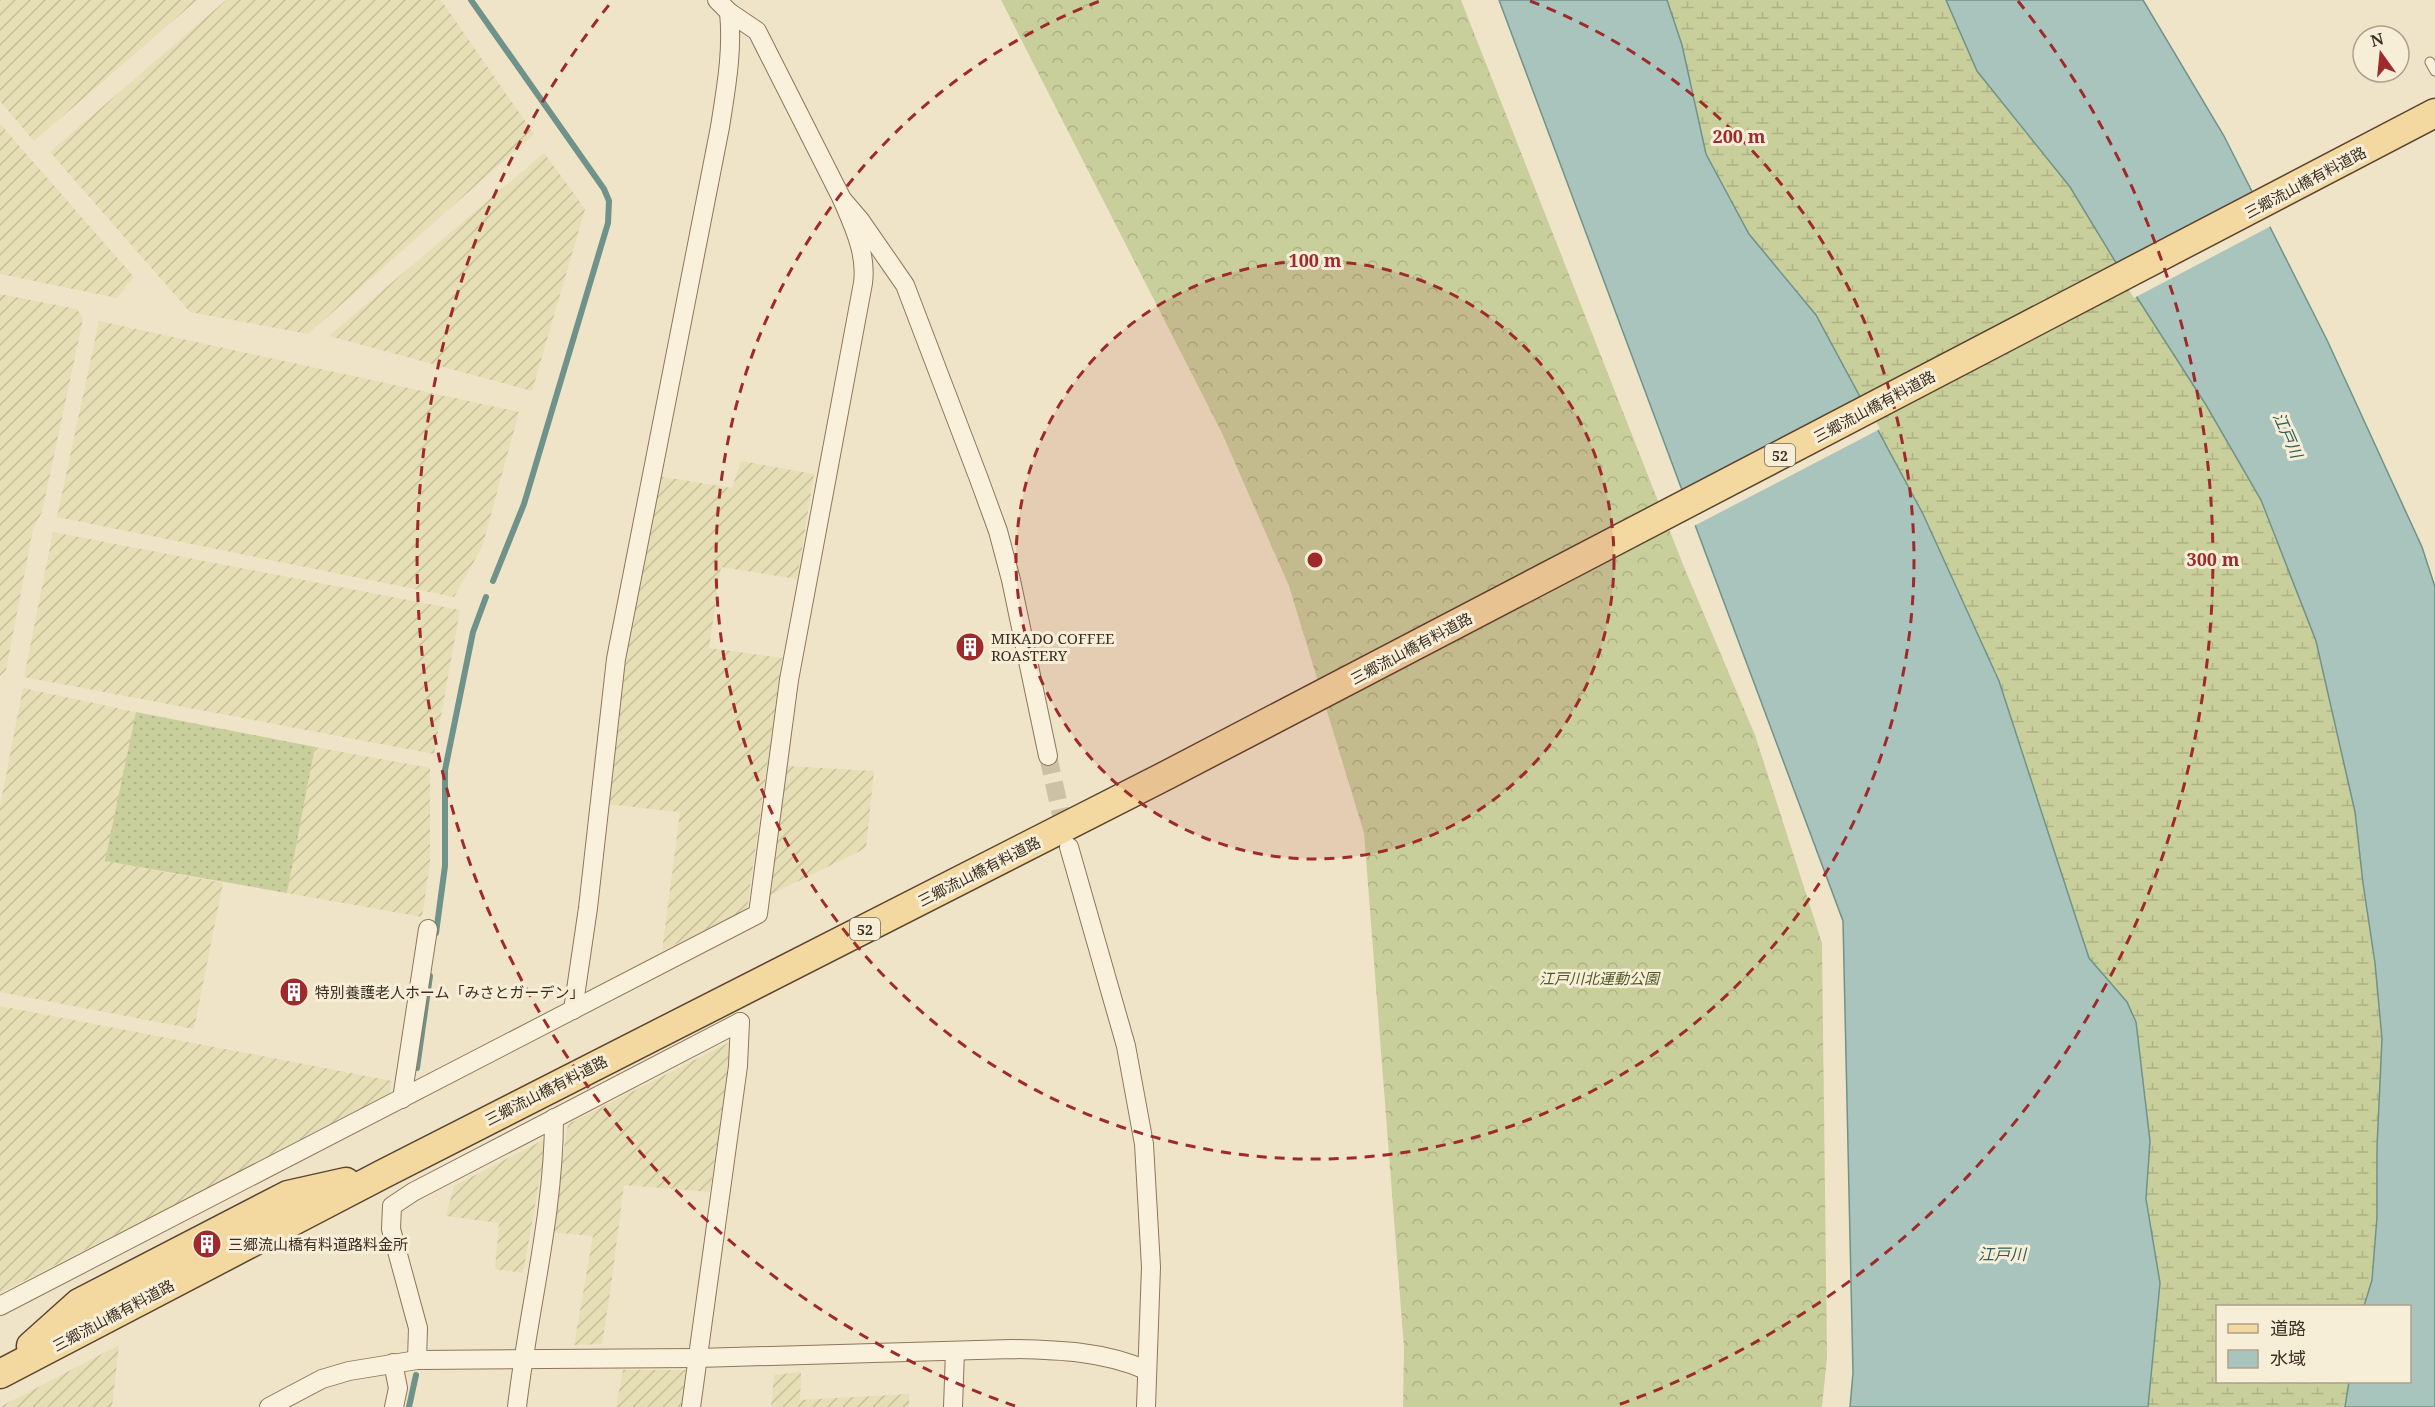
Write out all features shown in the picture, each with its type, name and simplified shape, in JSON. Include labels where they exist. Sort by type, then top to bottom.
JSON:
[{"type":"main road","name":"三郷流山橋有料道路","points":[[1,1373],[691,1016],[1165,776],[2435,113]]},
{"type":"street","points":[[0,1306],[758,914],[789,680],[863,283],[864,261],[856,233],[842,199],[757,31],[723,6]]},
{"type":"street","points":[[573,1011],[588,908],[616,659],[720,127],[730,62],[731,34],[723,6]]},
{"type":"street","points":[[842,199],[860,220],[905,285],[979,479],[998,531],[1011,580],[1048,756]]},
{"type":"street","points":[[1069,847],[1126,1046],[1141,1124],[1151,1267],[1146,1407]]},
{"type":"street","points":[[402,1099],[428,929]]},
{"type":"street","points":[[417,1360],[418,1328],[391,1229],[392,1206],[413,1192],[740,1022],[738,1066],[691,1407]]},
{"type":"street","points":[[517,1407],[554,1163],[554,1118]]},
{"type":"street","points":[[269,1407],[322,1379],[349,1371],[417,1360],[698,1358],[1012,1349],[1062,1350],[1125,1360],[1146,1376]]},
{"type":"street","points":[[953,1407],[955,1351]]},
{"type":"street","points":[[393,1363],[398,1388],[394,1407]]},
{"type":"lane","points":[[2430,62],[2435,71]]},
{"type":"lane","points":[[1146,1376],[1155,1407]]},
{"type":"shaded area","points":[[0,0],[197,0],[34,141],[0,101]]},
{"type":"shaded area","points":[[226,0],[441,0],[534,134],[308,334],[190,312],[50,152]]},
{"type":"shaded area","points":[[0,124],[134,277],[117,298],[0,274]]},
{"type":"shaded area","points":[[544,153],[585,209],[532,391],[329,336]]},
{"type":"shaded area","points":[[0,294],[77,309],[83,319],[42,512],[33,529],[6,670],[0,676]]},
{"type":"shaded area","points":[[99,321],[519,412],[482,547],[454,597],[57,517]]},
{"type":"shaded area","points":[[741,461],[814,474],[797,579],[721,567],[709,648],[782,658],[747,909],[662,951],[680,812],[606,804],[628,640],[657,476],[732,488]]},
{"type":"shaded area","points":[[53,532],[460,610],[434,754],[24,677]]},
{"type":"shaded area","points":[[23,688],[136,712],[106,861],[223,883],[194,1029],[0,992],[0,806]]},
{"type":"shaded area","points":[[315,747],[430,768],[430,863],[422,917],[287,893]]},
{"type":"shaded area","points":[[786,766],[874,771],[866,848],[768,896]]},
{"type":"shaded area","points":[[0,1006],[392,1081],[389,1096],[0,1293]]},
{"type":"shaded area","points":[[732,1041],[710,1192],[624,1185],[602,1344],[574,1345],[593,1236],[550,1232],[568,1124]]},
{"type":"shaded area","points":[[547,1138],[523,1273],[495,1269],[499,1223],[446,1216],[454,1186]]},
{"type":"shaded area","points":[[119,1345],[112,1407],[0,1407]]},
{"type":"shaded area","points":[[623,1370],[690,1370],[685,1407],[616,1407]]},
{"type":"shaded area","points":[[801,1372],[800,1400],[909,1394],[909,1407],[771,1407],[774,1375]]},
{"type":"green space","name":"江戸川北運動公園","points":[[1001,0],[1461,0],[1684,567],[1755,735],[1822,943],[1827,1357],[1822,1407],[1403,1407],[1404,1348],[1364,833],[1289,586],[1221,431]]},
{"type":"green space","points":[[1667,0],[1946,0],[1977,71],[2070,187],[2206,405],[2261,500],[2316,641],[2355,812],[2375,963],[2382,1039],[2377,1147],[2377,1217],[2372,1280],[2364,1305],[2216,1305],[2216,1383],[2349,1383],[2345,1407],[2148,1407],[2160,1283],[2146,1199],[2150,1141],[2127,1002],[2089,958],[1999,681],[1923,514],[1816,315],[1749,234],[1706,154],[1682,45]]},
{"type":"green space","points":[[136,712],[315,747],[287,893],[105,861]]},
{"type":"water","name":"江戸川","points":[[1499,0],[1667,0],[1682,45],[1706,154],[1749,234],[1816,315],[1923,514],[1999,681],[2089,958],[2127,1002],[2136,1022],[2150,1141],[2146,1199],[2160,1283],[2148,1407],[1850,1407],[1853,1373],[1843,921]]},
{"type":"water","name":"江戸川","points":[[1946,0],[2143,0],[2224,136],[2327,340],[2422,547],[2435,587],[2435,1407],[2345,1407],[2349,1383],[2411,1383],[2411,1305],[2364,1305],[2372,1280],[2377,1217],[2377,1147],[2382,1039],[2375,963],[2355,812],[2316,641],[2261,500],[2206,405],[2070,187],[1977,71]]},
{"type":"pier","points":[[2256,192],[2273,225],[2134,298],[2114,266]]},
{"type":"pier","points":[[1863,397],[1880,429],[1692,527],[1679,493]]},
{"type":"waterway","points":[[471,0],[604,189],[609,201],[608,223],[524,504],[493,581]]},
{"type":"waterway","points":[[436,933],[445,866],[445,770],[473,632],[486,597]]},
{"type":"waterway","points":[[417,1068],[430,976]]},
{"type":"waterway","points":[[409,1407],[416,1375]]},
{"type":"tunnel","points":[[1048,756],[1066,837]]},
{"type":"place","name":"MIKADO COFFEE ROASTERY","points":[[970,647]]},
{"type":"place","name":"特別養護老人ホーム「みさとガーデン」","points":[[294,992]]},
{"type":"place","name":"三郷流山橋有料道路料金所","points":[[207,1244]]}]
